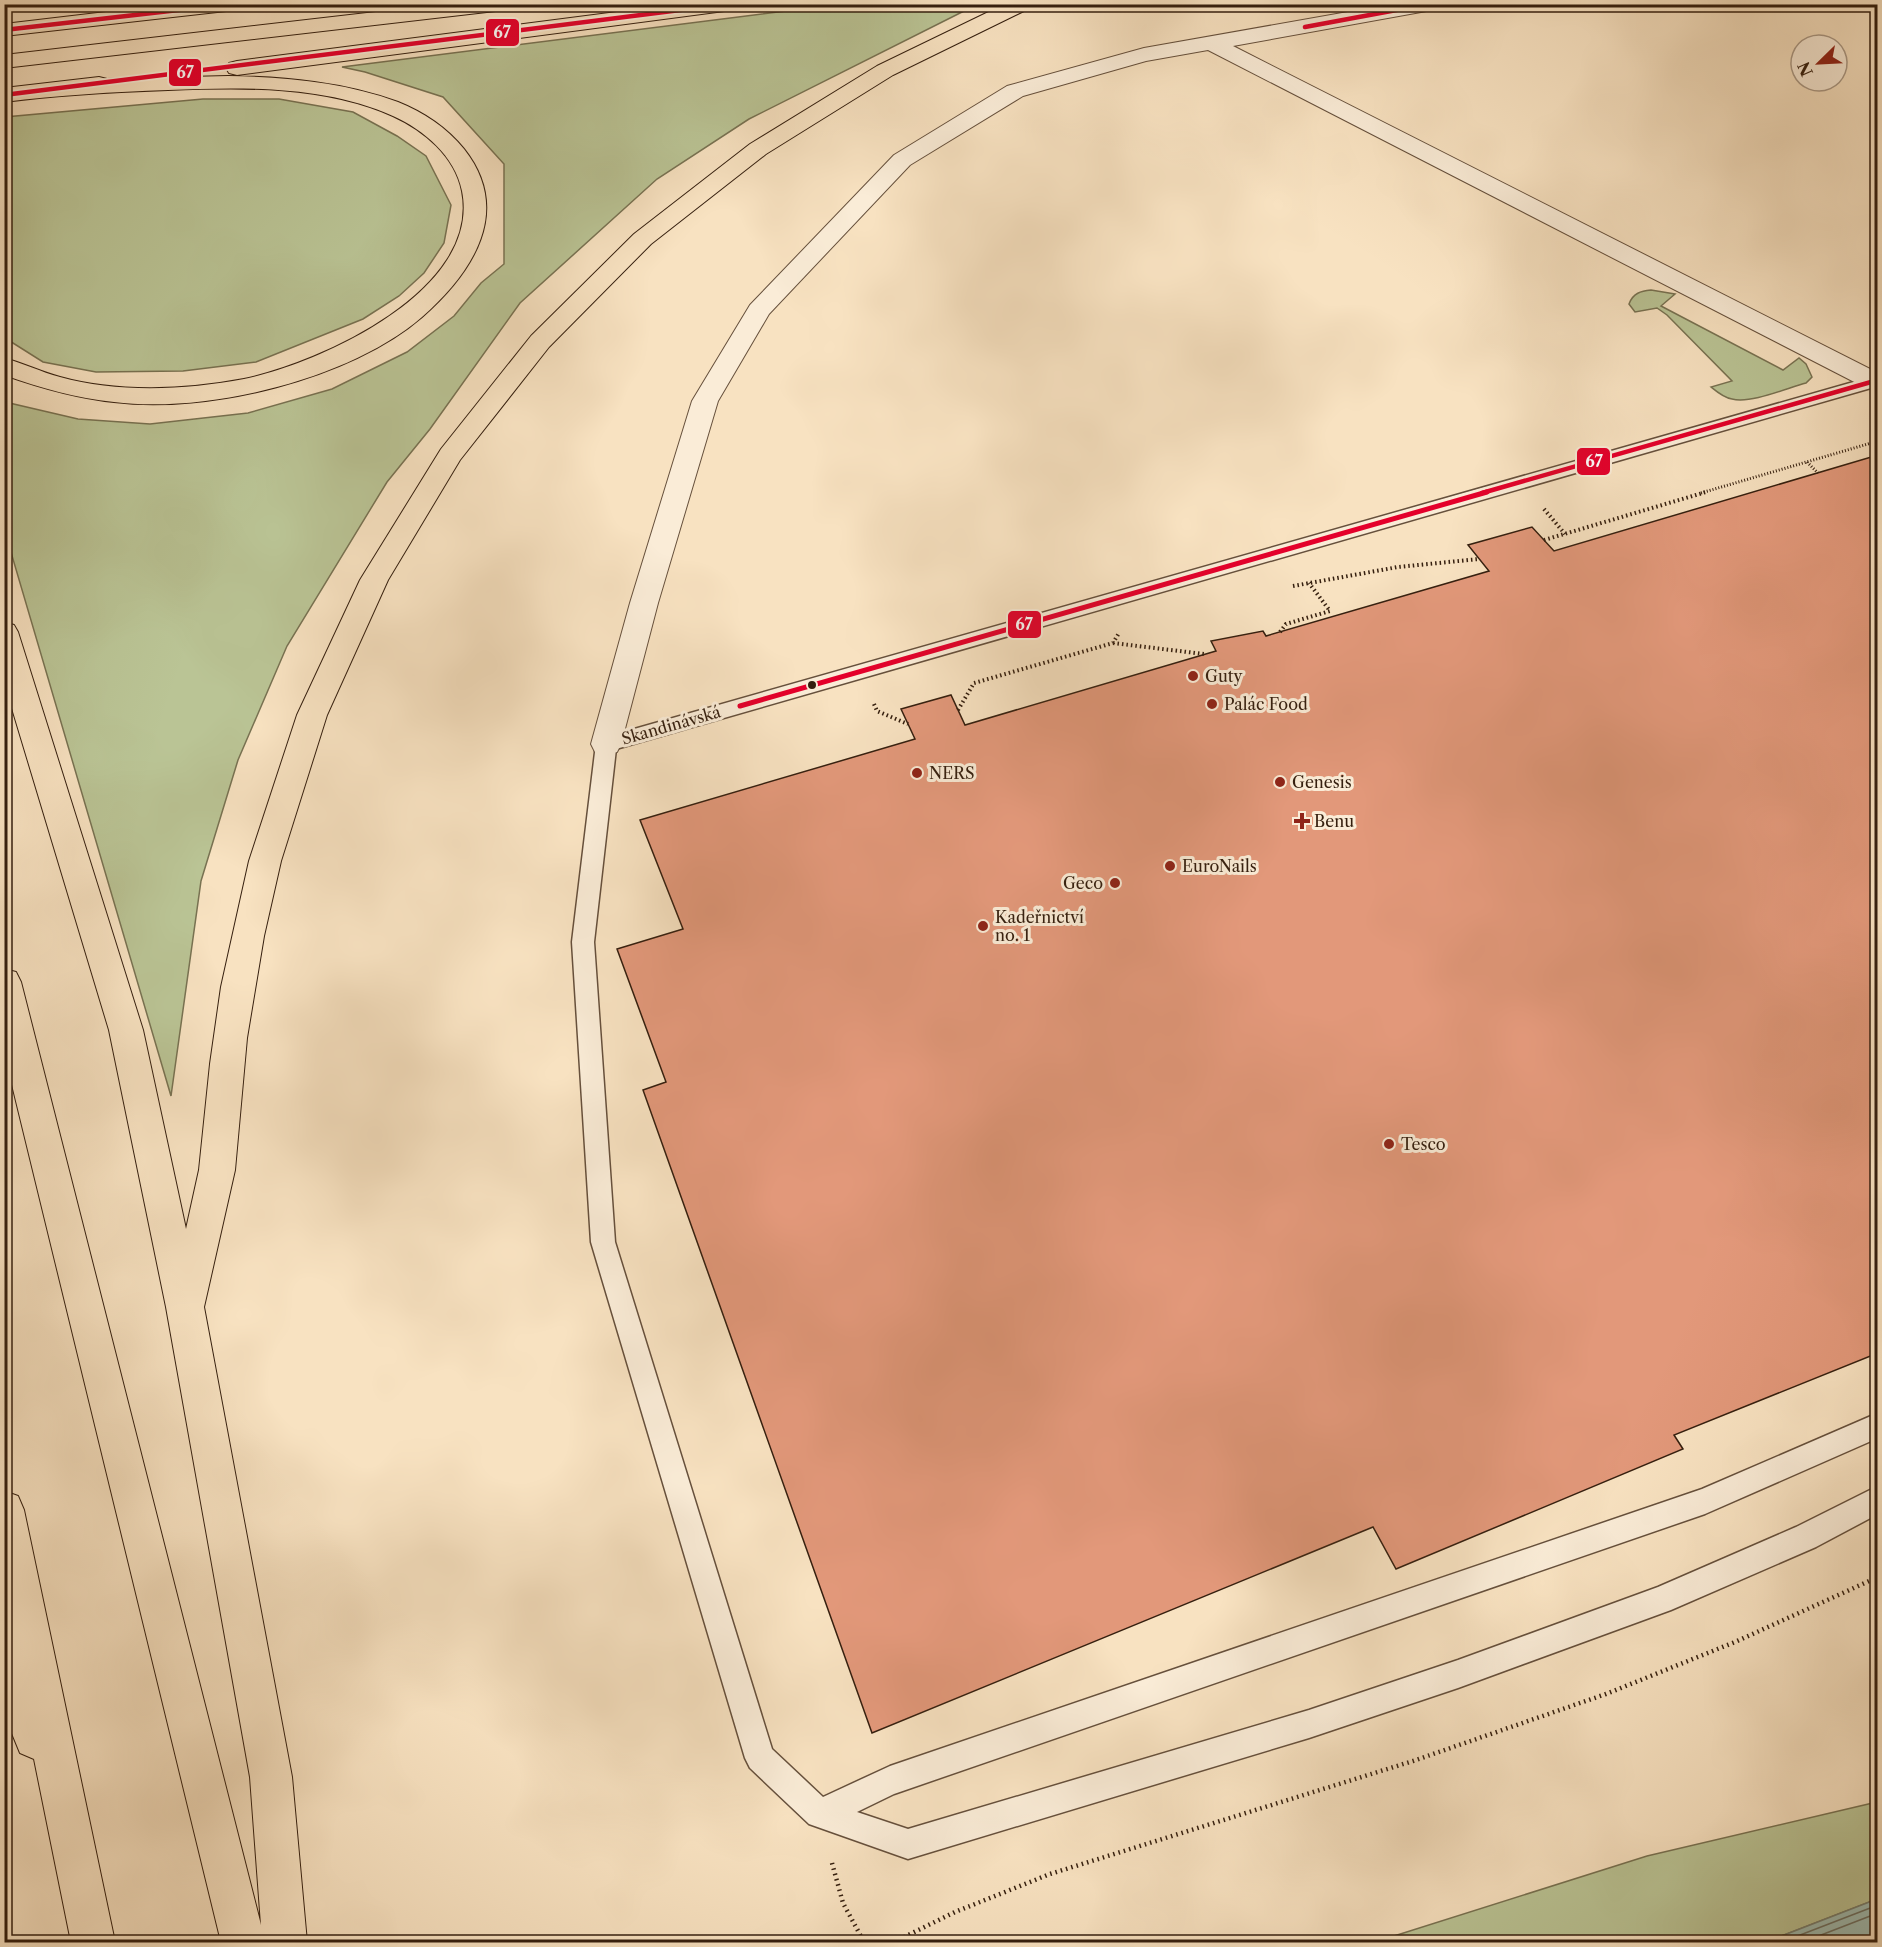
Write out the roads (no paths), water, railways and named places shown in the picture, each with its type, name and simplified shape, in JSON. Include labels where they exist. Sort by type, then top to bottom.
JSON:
[{"type":"highway","points":[[4,30],[235,4]]},
{"type":"highway","points":[[4,62],[504,4]]},
{"type":"highway","points":[[4,95],[732,4]]},
{"type":"highway","points":[[185,1307],[217,1170],[227,1060],[244,957],[266,861],[292,771],[323,687],[357,609],[398,535],[440,467],[486,404],[542,338],[585,292],[638,242],[692,196],[777,135],[865,80],[926,48],[1023,4]]},
{"type":"highway","points":[[4,366],[67,387],[133,395],[214,391],[255,384],[294,373],[366,343],[397,324],[423,304],[443,283],[459,261],[470,238],[475,217],[475,195],[469,176],[459,157],[445,140],[426,125],[403,112],[377,102],[321,90],[252,84],[78,87]]},
{"type":"highway","points":[[4,632],[126,1030],[185,1307],[271,1777],[285,1942]]},
{"type":"highway","points":[[4,982],[243,1942]]},
{"type":"highway","points":[[4,1510],[93,1942]]},
{"type":"highway","points":[[4,1659],[68,1824]]},
{"type":"street","points":[[606,744],[644,603],[705,401],[759,310],[902,160],[1015,91],[1144,55],[1432,4]]},
{"type":"street","points":[[1213,44],[1875,380]]},
{"type":"lane","name":"Skandinávská","points":[[606,744],[1875,380]]},
{"type":"lane","points":[[606,744],[583,942],[603,1242],[760,1758],[819,1814],[908,1844],[942,1834],[1310,1724],[1458,1674],[1661,1600],[1806,1538],[1878,1499]]},
{"type":"lane","points":[[819,1814],[890,1781],[1705,1501],[1878,1425]]},
{"type":"water","points":[[1877,1899],[1877,1942],[1766,1942]]},
{"type":"place","name":"Guty","points":[[1193,676]]},
{"type":"place","name":"Palác Food","points":[[1212,704]]},
{"type":"place","name":"NERS","points":[[917,773]]},
{"type":"place","name":"Genesis","points":[[1280,782]]},
{"type":"place","name":"Benu","points":[[1302,821]]},
{"type":"place","name":"EuroNails","points":[[1170,866]]},
{"type":"place","name":"Geco","points":[[1115,883]]},
{"type":"place","name":"Kadeřnictví no. 1","points":[[983,926]]},
{"type":"place","name":"Tesco","points":[[1389,1144]]}]
